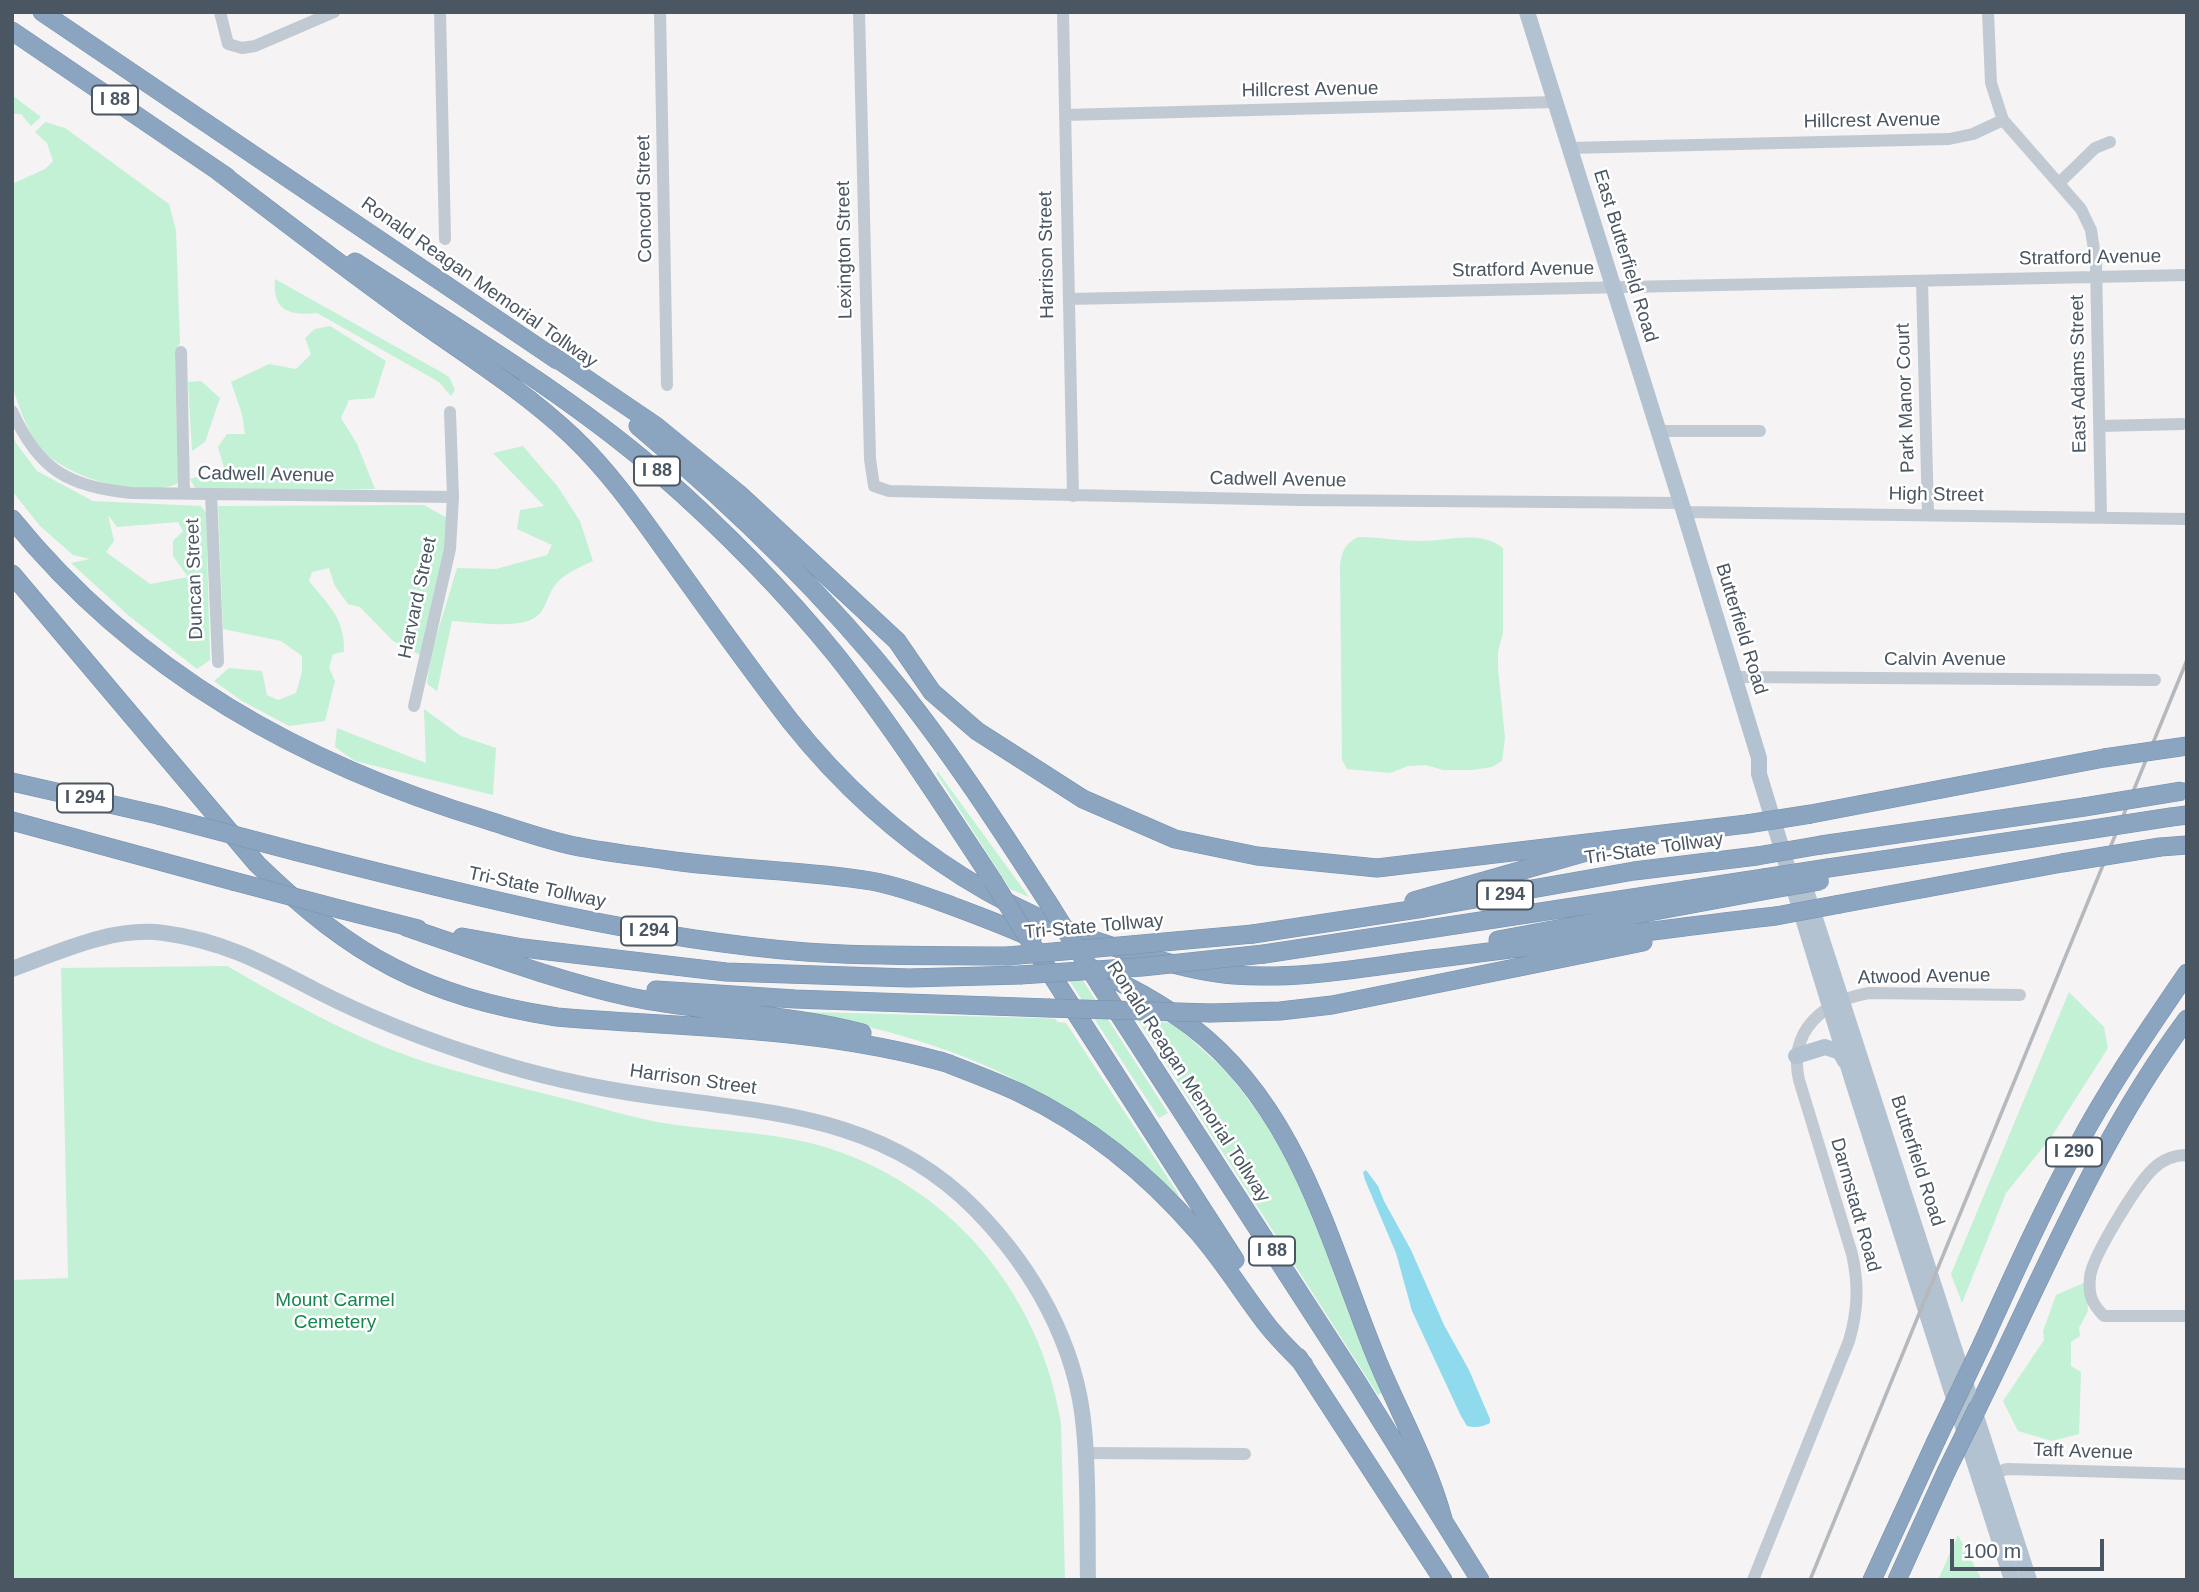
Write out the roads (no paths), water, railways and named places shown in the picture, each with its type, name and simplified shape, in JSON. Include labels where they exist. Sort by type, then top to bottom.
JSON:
[{"type":"highway","name":"Ronald Reagan Memorial Tollway","points":[[42,12],[550,354],[725,501],[832,609],[901,689],[993,818],[1480,1580]]},
{"type":"highway","name":"I 88","points":[[12,31],[218,171],[546,387],[606,431],[701,511],[790,602],[869,699],[993,881],[1443,1580]]},
{"type":"highway","points":[[218,171],[369,285],[525,397],[572,437],[604,469],[632,505],[774,701],[824,763],[886,823],[941,863],[984,891],[1039,918],[1122,952],[1215,973],[1259,976],[1333,972],[1776,916]]},
{"type":"highway","points":[[550,354],[656,426],[739,494],[897,641],[932,692],[977,731],[1083,799],[1175,839],[1257,856],[1377,868],[1747,824],[2104,758],[2187,746]]},
{"type":"highway","points":[[12,519],[42,556],[97,608],[174,672],[233,711],[286,740],[378,783],[429,803],[567,844],[685,862],[845,878],[909,890],[1007,926],[1143,995],[1191,1026],[1229,1062],[1260,1098],[1301,1168],[1319,1206],[1377,1361],[1435,1489],[1443,1519]]},
{"type":"highway","points":[[12,574],[257,864],[292,898],[333,931],[385,965],[448,992],[513,1010],[557,1017],[822,1037],[900,1051],[950,1064]]},
{"type":"highway","name":"Tri-State Tollway","points":[[12,782],[158,815],[507,904],[582,920],[806,952],[1008,956],[1253,934],[1357,920],[1634,871],[1757,856],[2184,791]]},
{"type":"highway","name":"I 294","points":[[12,821],[406,927],[523,948],[726,972],[909,978],[1020,975],[1142,967],[1264,954],[1766,884],[1901,857],[2179,816]]},
{"type":"highway","points":[[1357,920],[1432,895],[1636,838]]},
{"type":"highway","points":[[549,974],[617,986],[795,999],[1212,1013],[1280,1011],[1332,1005],[1776,916],[2062,863],[2187,845]]},
{"type":"highway","points":[[1371,967],[1411,956],[1766,884]]},
{"type":"highway","points":[[406,927],[549,974],[631,997],[827,1024],[895,1043],[1019,1093],[1049,1108],[1111,1147],[1140,1172],[1200,1233],[1268,1326],[1304,1365]]},
{"type":"highway","name":"I 290","points":[[1872,1580],[2044,1210],[2078,1144],[2112,1085],[2187,973]]},
{"type":"highway","name":"I 290","points":[[1897,1580],[1946,1472],[2093,1172],[2148,1076],[2187,1019]]},
{"type":"main road","name":"East Butterfield Road","points":[[1527,12],[1683,507]]},
{"type":"main road","name":"Butterfield Road","points":[[1683,507],[1759,758],[1768,770],[1836,1002],[1996,1473],[2029,1580]]},
{"type":"main road","name":"Harrison Street","points":[[12,969],[102,938],[158,932],[187,936],[222,946],[272,966],[318,991],[404,1030],[482,1058],[559,1080],[646,1096],[812,1119],[884,1145],[935,1175],[973,1206],[1023,1265],[1054,1318],[1073,1371],[1081,1409],[1085,1452],[1088,1580]]},
{"type":"main road","name":"Butterfield Road","points":[[1836,1002],[1848,1067],[2012,1580]]},
{"type":"main road","points":[[1796,1056],[1825,1047],[1840,1052],[1848,1067]]},
{"type":"street","points":[[220,12],[228,44],[242,48],[255,46],[334,12]]},
{"type":"street","points":[[440,12],[445,239]]},
{"type":"street","name":"Concord Street","points":[[660,12],[667,386]]},
{"type":"street","name":"Lexington Street","points":[[859,12],[870,459],[874,486]]},
{"type":"street","name":"Harrison Street","points":[[1063,12],[1073,496]]},
{"type":"street","name":"East Adams Street","points":[[1988,12],[1991,83],[2003,120],[2081,209],[2091,230],[2096,277],[2101,517]]},
{"type":"street","name":"Hillcrest Avenue","points":[[1065,115],[1555,102]]},
{"type":"street","name":"Hillcrest Avenue","points":[[1569,148],[1949,139],[1973,134],[2003,120]]},
{"type":"street","points":[[2059,183],[2095,148],[2110,142]]},
{"type":"street","name":"Stratford Avenue","points":[[1069,299],[2187,275]]},
{"type":"street","name":"Park Manor Court","points":[[1922,281],[1928,514]]},
{"type":"street","name":"Duncan Street","points":[[181,352],[184,493]]},
{"type":"street","name":"Cadwell Avenue","points":[[12,411],[33,450],[49,466],[79,482],[102,489],[131,493],[453,497]]},
{"type":"street","name":"Harvard Street","points":[[414,706],[450,549],[453,497],[450,412]]},
{"type":"street","points":[[2100,426],[2183,424]]},
{"type":"street","points":[[1659,431],[1760,430]]},
{"type":"street","name":"Cadwell Avenue","points":[[874,486],[889,491],[1073,496],[1683,507]]},
{"type":"street","name":"Duncan Street","points":[[211,494],[218,662]]},
{"type":"street","name":"High Street","points":[[1683,507],[2187,519]]},
{"type":"street","name":"Calvin Avenue","points":[[1735,677],[2155,680]]},
{"type":"street","name":"Atwood Avenue","points":[[1836,1002],[1869,993],[2020,995]]},
{"type":"street","points":[[1796,1056],[1804,1033],[1836,1002]]},
{"type":"street","name":"Darmstadt Road","points":[[1753,1580],[1849,1341],[1857,1305],[1856,1272],[1852,1254],[1798,1080],[1796,1056]]},
{"type":"street","points":[[2187,1155],[2174,1155],[2153,1169],[2106,1236],[2090,1276],[2091,1303],[2104,1316],[2187,1316]]},
{"type":"street","points":[[1085,1452],[1245,1454]]},
{"type":"street","name":"Taft Avenue","points":[[1979,1478],[2007,1469],[2187,1474]]},
{"type":"water","points":[[1366,1170],[1378,1186],[1411,1250],[1444,1325],[1469,1370],[1490,1423],[1479,1427],[1467,1426],[1461,1416],[1412,1311],[1396,1253],[1365,1180],[1363,1172]]},
{"type":"railway","points":[[1810,1580],[2187,660]]},
{"type":"park label","name":"Mount Carmel Cemetery","points":[[335,1312]]}]
